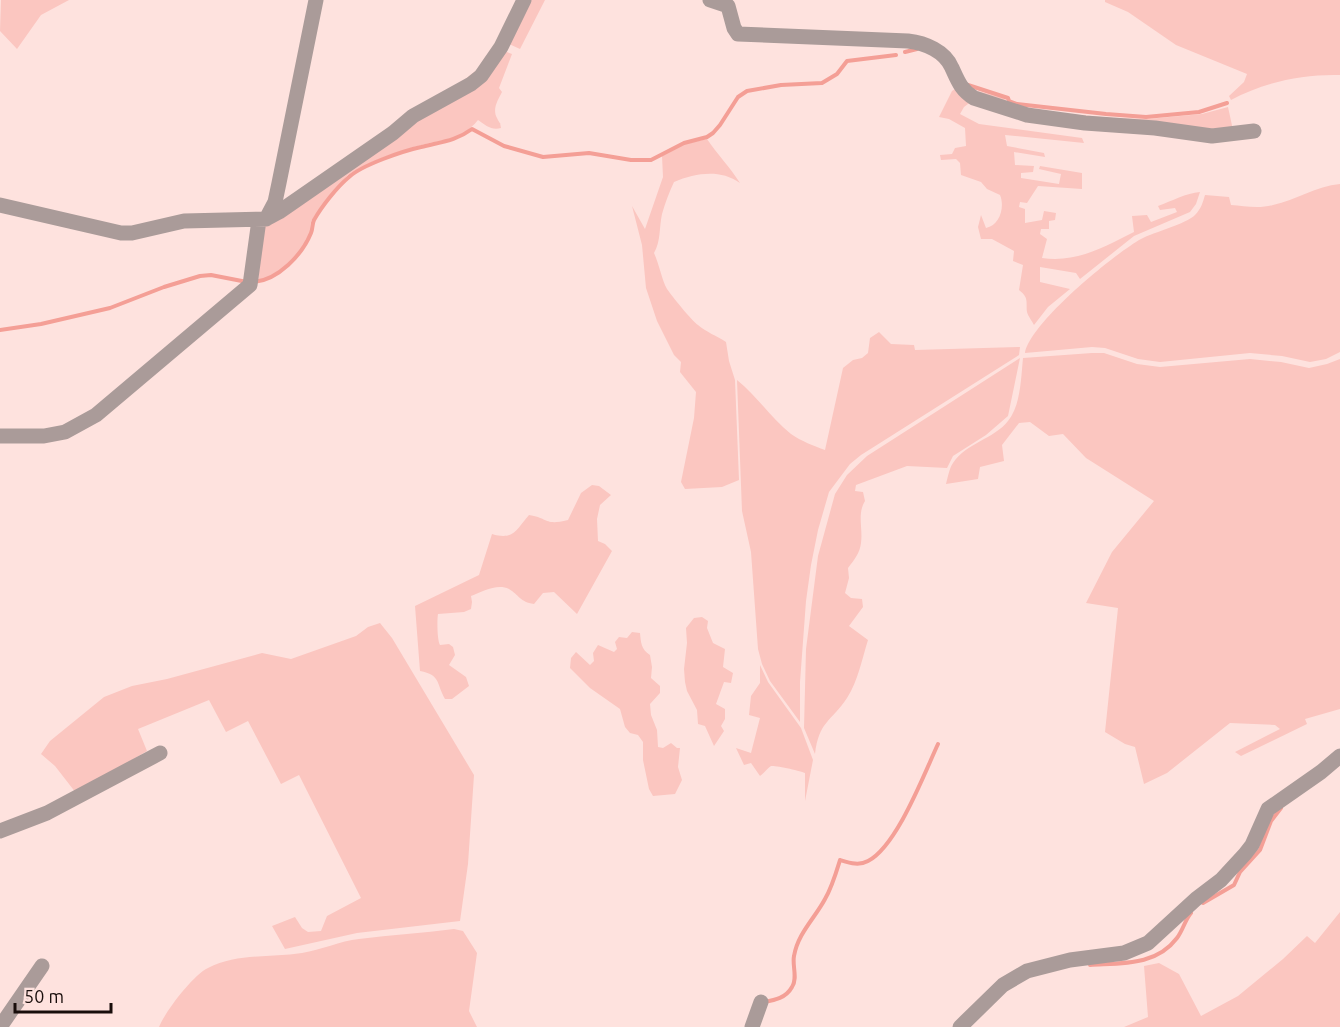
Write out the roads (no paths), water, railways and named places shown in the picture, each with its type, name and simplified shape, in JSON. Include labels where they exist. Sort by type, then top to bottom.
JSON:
[{"type":"street","points":[[0,436],[44,436],[65,432],[89,420],[251,278],[263,219],[275,202],[316,0]]},
{"type":"street","points":[[0,205],[120,233],[132,233],[184,221],[263,219],[279,213],[393,133],[413,116],[471,84],[481,76],[501,47],[524,0]]},
{"type":"street","points":[[710,0],[728,6],[738,34],[922,43],[933,48],[947,60],[952,66],[957,82],[967,94],[984,102],[1027,115],[1212,136],[1254,130]]},
{"type":"street","points":[[0,831],[47,813],[159,753]]},
{"type":"street","points":[[960,1027],[1003,985],[1027,971],[1070,960],[1124,953],[1148,943],[1196,899],[1221,880],[1245,854],[1252,845],[1268,809],[1340,756]]},
{"type":"street","points":[[0,1027],[42,966]]},
{"type":"street","points":[[752,1027],[761,1002]]},
{"type":"waterway","points":[[905,52],[917,49]]},
{"type":"waterway","points":[[254,282],[272,277],[295,258],[307,241],[317,215],[344,181],[355,172],[394,155],[454,139],[472,129],[504,146],[543,157],[589,153],[631,160],[651,160],[684,143],[707,137],[713,133],[738,97],[747,91],[781,85],[822,83],[837,74],[847,61],[896,55]]},
{"type":"waterway","points":[[968,85],[1008,98],[1009,101],[1017,104],[1146,117],[1199,112],[1227,103]]},
{"type":"waterway","points":[[0,330],[41,324],[110,308],[200,276],[211,275],[247,282]]},
{"type":"waterway","points":[[764,1002],[776,999],[790,991],[795,980],[796,948],[821,906],[834,880],[840,860],[854,864],[865,863],[879,853],[909,808],[938,744]]},
{"type":"waterway","points":[[1203,903],[1234,885],[1240,872],[1260,850],[1271,821],[1281,808]]},
{"type":"waterway","points":[[1090,965],[1126,963],[1159,954],[1177,938],[1191,913]]}]
